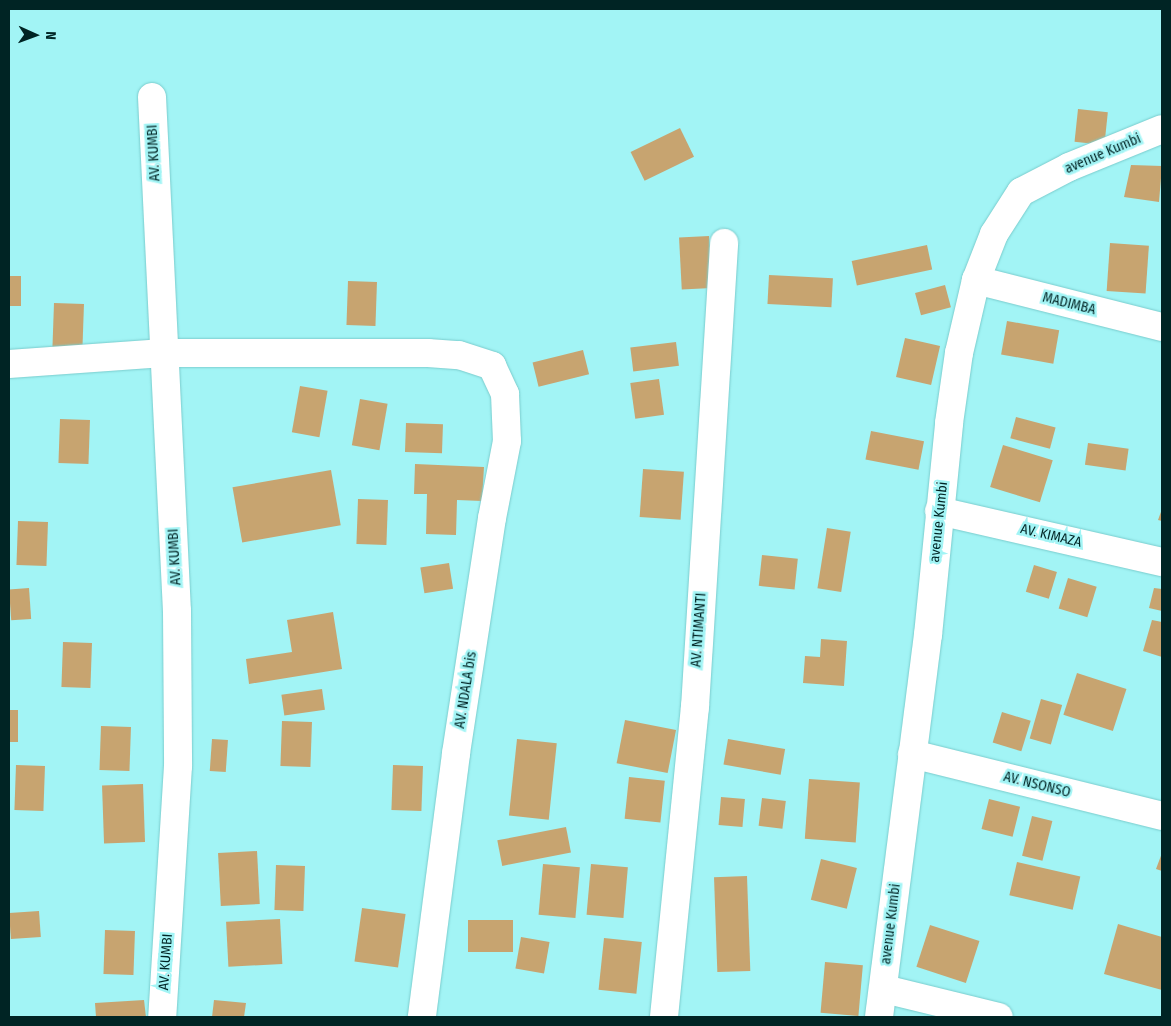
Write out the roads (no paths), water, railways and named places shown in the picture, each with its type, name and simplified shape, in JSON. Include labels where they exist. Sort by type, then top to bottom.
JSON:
[{"type":"street","name":"AV. KUMBI","points":[[152,97],[177,611],[178,766],[162,1017]]},
{"type":"street","name":"avenue Kumbi","points":[[879,1017],[928,635],[939,511],[959,353],[976,280],[994,234],[1022,192],[1069,167],[1162,129]]},
{"type":"street","name":"AV. NTIMANTI","points":[[664,1017],[695,707],[724,242]]},
{"type":"street","name":"MADIMBA","points":[[976,280],[1162,327]]},
{"type":"street","points":[[9,364],[164,353]]},
{"type":"street","name":"AV. NDALA bis","points":[[164,353],[428,353],[459,355],[492,366],[505,394],[507,441],[492,518],[456,754],[422,1017]]},
{"type":"street","name":"AV. KIMAZA","points":[[939,511],[1162,562]]},
{"type":"street","name":"AV. NSONSO","points":[[912,754],[1162,816]]},
{"type":"street","points":[[884,989],[1000,1017]]}]
